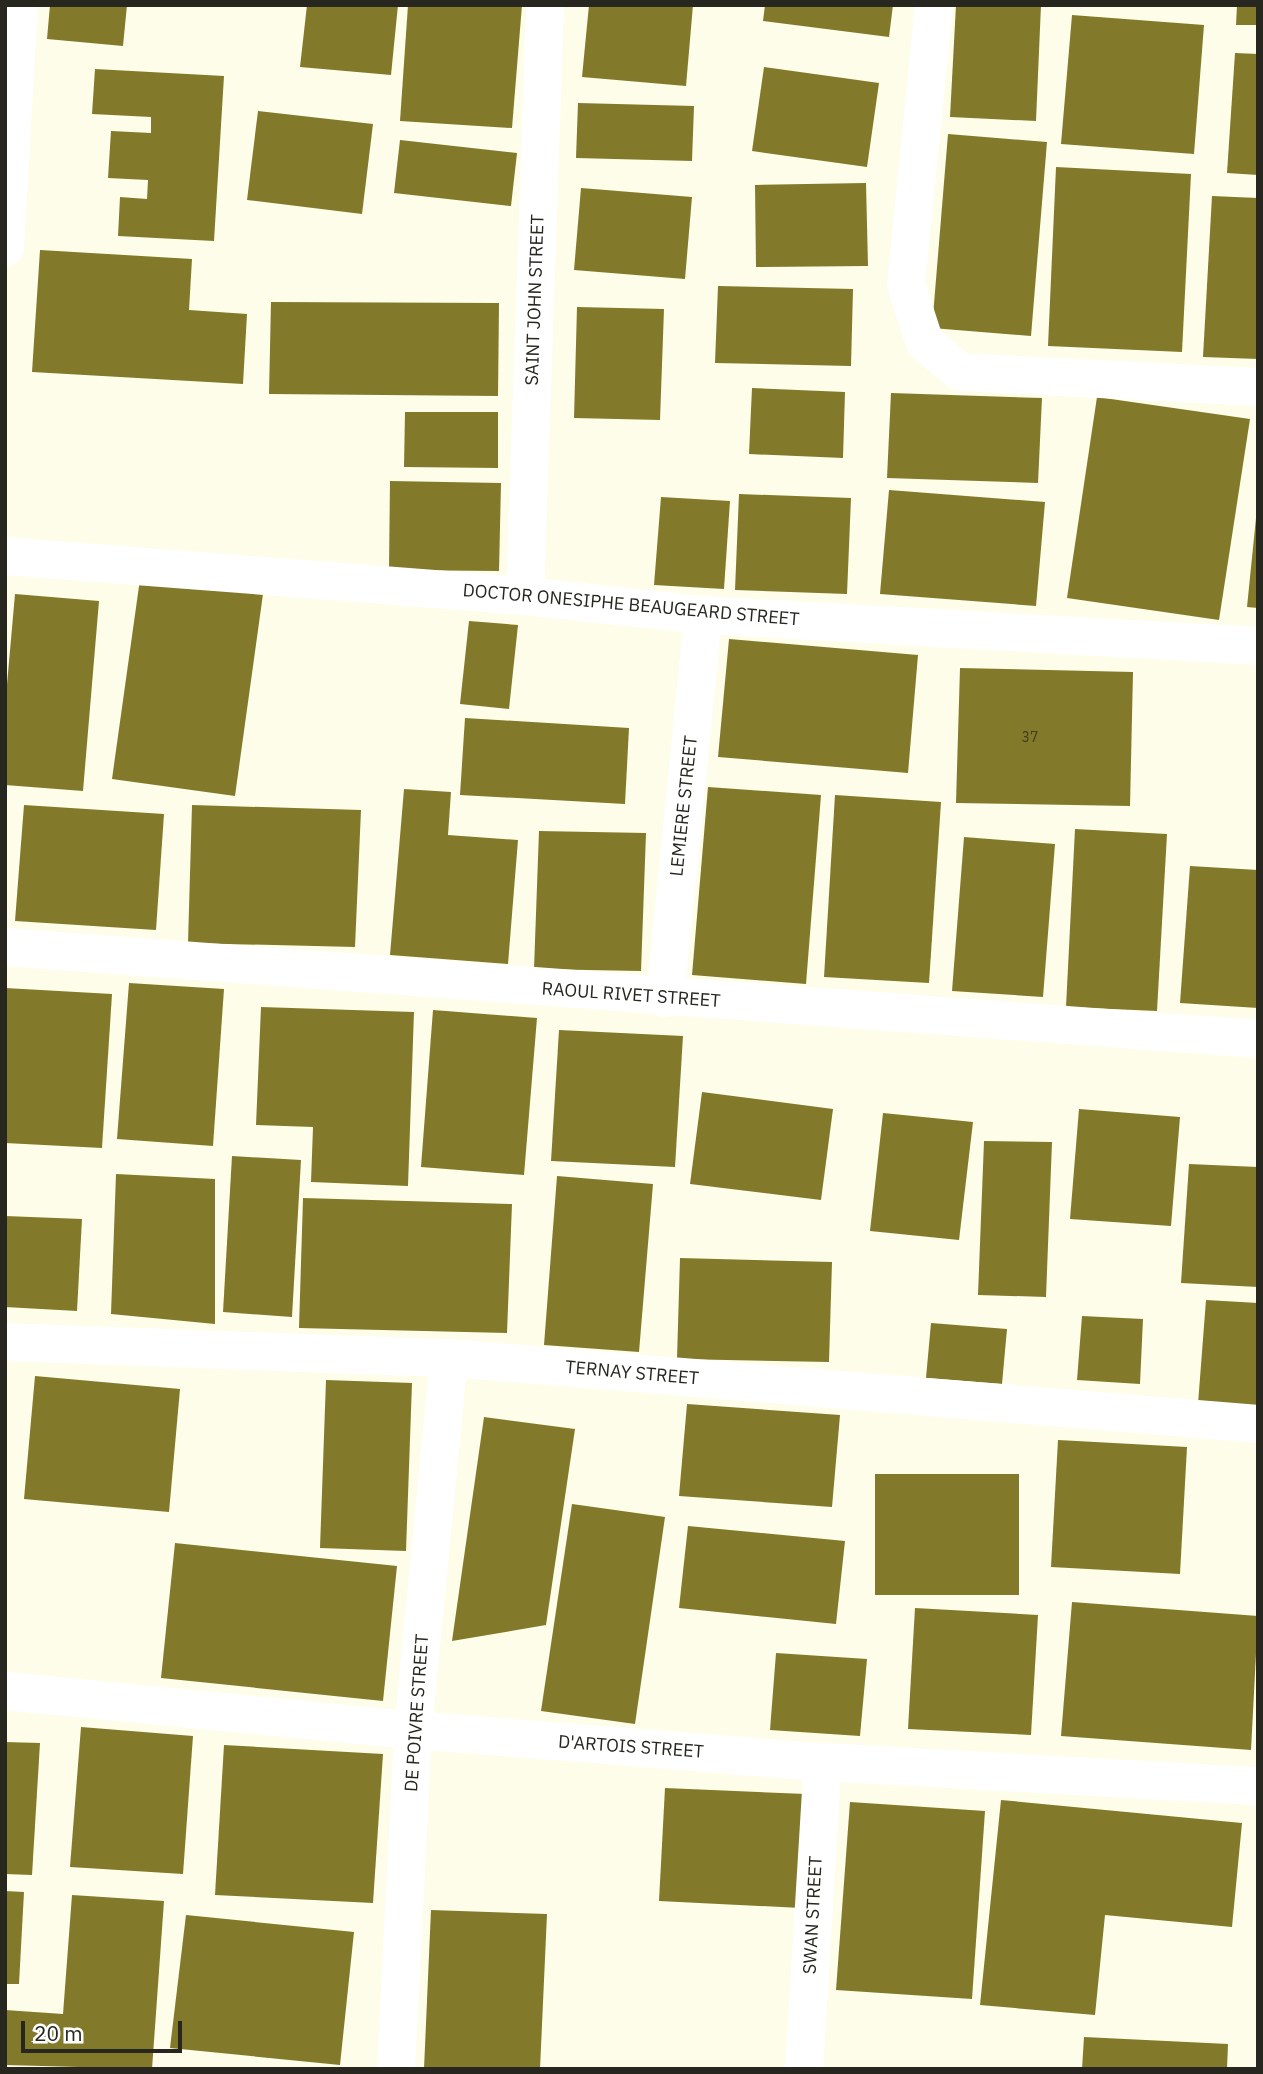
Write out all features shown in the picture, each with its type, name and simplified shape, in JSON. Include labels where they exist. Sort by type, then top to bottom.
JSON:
[{"type":"street","points":[[5,247],[19,5]]},
{"type":"street","name":"SAINT JOHN STREET","points":[[525,596],[545,5]]},
{"type":"street","points":[[934,5],[906,285],[925,343],[960,372],[1258,387]]},
{"type":"street","name":"DOCTOR ONESIPHE BEAUGEARD STREET","points":[[5,556],[525,596],[703,615],[1258,646]]},
{"type":"street","name":"LEMIERE STREET","points":[[665,998],[703,615]]},
{"type":"street","name":"RAOUL RIVET STREET","points":[[5,947],[665,998],[1258,1038]]},
{"type":"street","name":"TERNAY STREET","points":[[5,1342],[449,1359],[1258,1424]]},
{"type":"street","name":"DE POIVRE STREET","points":[[396,2069],[413,1730],[449,1359]]},
{"type":"street","name":"D'ARTOIS STREET","points":[[5,1691],[413,1730],[822,1762],[1258,1786]]},
{"type":"street","name":"SWAN STREET","points":[[804,2069],[822,1762]]},
{"type":"building","points":[[50,5],[127,5],[123,46],[47,39]]},
{"type":"building","points":[[307,5],[398,5],[391,75],[300,67]]},
{"type":"building","points":[[408,5],[522,5],[512,128],[400,121]]},
{"type":"building","points":[[589,5],[693,5],[686,86],[582,77]]},
{"type":"building","points":[[765,5],[893,5],[889,37],[763,21]]},
{"type":"building","points":[[956,5],[1041,5],[1036,121],[950,117]]},
{"type":"building","points":[[1237,5],[1258,5],[1258,25],[1236,25]]},
{"type":"building","points":[[1072,15],[1204,25],[1194,154],[1061,144]]},
{"type":"building","points":[[1235,53],[1258,54],[1258,175],[1227,173]]},
{"type":"building","points":[[764,67],[879,83],[867,167],[752,151]]},
{"type":"building","points":[[95,69],[224,76],[214,241],[118,236],[120,197],[147,199],[148,180],[108,178],[111,131],[151,133],[151,117],[92,114]]},
{"type":"building","points":[[578,103],[694,106],[692,161],[576,158]]},
{"type":"building","points":[[258,111],[373,124],[362,214],[247,200]]},
{"type":"building","points":[[948,134],[1047,142],[1031,336],[932,328]]},
{"type":"building","points":[[400,140],[517,153],[511,206],[394,193]]},
{"type":"building","points":[[1056,167],[1191,174],[1182,352],[1048,346]]},
{"type":"building","points":[[866,183],[868,266],[756,267],[755,185]]},
{"type":"building","points":[[581,188],[692,197],[685,279],[574,270]]},
{"type":"building","points":[[1212,196],[1258,198],[1258,359],[1203,357]]},
{"type":"building","points":[[40,250],[192,259],[189,310],[247,314],[243,384],[32,372]]},
{"type":"building","points":[[718,286],[853,289],[851,366],[715,363]]},
{"type":"building","points":[[271,302],[499,303],[498,396],[269,394]]},
{"type":"building","points":[[577,307],[664,309],[660,420],[574,418]]},
{"type":"building","points":[[752,388],[845,392],[843,458],[749,454]]},
{"type":"building","points":[[891,393],[1042,398],[1038,483],[887,478]]},
{"type":"building","points":[[1097,397],[1250,419],[1219,620],[1067,598]]},
{"type":"building","points":[[405,412],[498,412],[498,468],[404,467]]},
{"type":"building","points":[[390,481],[501,483],[499,571],[389,570]]},
{"type":"building","points":[[889,490],[1045,502],[1036,606],[880,594]]},
{"type":"building","points":[[739,494],[851,498],[847,594],[735,590]]},
{"type":"building","points":[[661,497],[730,501],[724,589],[654,585]]},
{"type":"building","points":[[1258,518],[1258,608],[1247,607]]},
{"type":"building","points":[[140,579],[263,594],[235,796],[112,779]]},
{"type":"building","points":[[15,594],[99,601],[83,791],[5,785],[5,707]]},
{"type":"building","points":[[469,621],[518,625],[509,709],[460,704]]},
{"type":"building","points":[[729,639],[918,655],[908,773],[718,757]]},
{"type":"building","points":[[960,668],[1133,672],[1130,806],[956,803]]},
{"type":"building","points":[[465,718],[629,728],[625,804],[460,795]]},
{"type":"building","points":[[708,787],[821,795],[806,984],[692,975]]},
{"type":"building","points":[[404,789],[451,792],[448,835],[518,840],[508,964],[390,955]]},
{"type":"building","points":[[835,795],[941,802],[929,983],[824,977]]},
{"type":"building","points":[[24,805],[164,814],[156,930],[15,921]]},
{"type":"building","points":[[192,805],[361,810],[355,947],[188,943]]},
{"type":"building","points":[[1075,829],[1167,834],[1157,1011],[1066,1007]]},
{"type":"building","points":[[539,831],[646,833],[641,971],[534,969]]},
{"type":"building","points":[[964,837],[1055,844],[1043,997],[952,991]]},
{"type":"building","points":[[1190,866],[1258,870],[1258,1008],[1180,1003]]},
{"type":"building","points":[[129,983],[224,989],[213,1146],[117,1139]]},
{"type":"building","points":[[5,988],[112,994],[102,1148],[5,1143]]},
{"type":"building","points":[[261,1007],[414,1012],[408,1186],[311,1182],[313,1127],[256,1125]]},
{"type":"building","points":[[433,1010],[537,1018],[524,1175],[421,1167]]},
{"type":"building","points":[[559,1030],[683,1036],[675,1167],[551,1161]]},
{"type":"building","points":[[702,1092],[833,1109],[821,1200],[690,1184]]},
{"type":"building","points":[[1079,1109],[1180,1117],[1171,1226],[1070,1219]]},
{"type":"building","points":[[883,1113],[973,1122],[959,1240],[870,1231]]},
{"type":"building","points":[[984,1141],[1052,1142],[1046,1297],[978,1295]]},
{"type":"building","points":[[232,1156],[301,1160],[292,1317],[223,1312]]},
{"type":"building","points":[[1189,1164],[1258,1167],[1258,1287],[1181,1283]]},
{"type":"building","points":[[116,1174],[215,1179],[215,1324],[111,1314]]},
{"type":"building","points":[[557,1176],[653,1184],[639,1352],[544,1345]]},
{"type":"building","points":[[303,1198],[512,1204],[507,1333],[299,1328]]},
{"type":"building","points":[[5,1216],[82,1219],[77,1311],[5,1307]]},
{"type":"building","points":[[680,1258],[832,1262],[829,1362],[677,1359]]},
{"type":"building","points":[[1206,1300],[1258,1303],[1258,1408],[1198,1404]]},
{"type":"building","points":[[1082,1316],[1143,1319],[1140,1384],[1077,1380]]},
{"type":"building","points":[[931,1323],[1007,1329],[1002,1384],[926,1378]]},
{"type":"building","points":[[35,1376],[180,1389],[169,1512],[24,1499]]},
{"type":"building","points":[[326,1380],[412,1383],[406,1551],[320,1548]]},
{"type":"building","points":[[687,1404],[840,1415],[832,1507],[679,1496]]},
{"type":"building","points":[[484,1417],[575,1429],[546,1625],[452,1641]]},
{"type":"building","points":[[1058,1440],[1187,1447],[1180,1574],[1051,1567]]},
{"type":"building","points":[[875,1474],[1019,1474],[1019,1595],[875,1595]]},
{"type":"building","points":[[572,1504],[665,1517],[635,1724],[541,1711]]},
{"type":"building","points":[[688,1526],[845,1541],[836,1624],[679,1608]]},
{"type":"building","points":[[175,1543],[397,1566],[383,1701],[161,1678]]},
{"type":"building","points":[[1072,1602],[1258,1616],[1251,1750],[1061,1736]]},
{"type":"building","points":[[915,1608],[1038,1615],[1031,1735],[908,1729]]},
{"type":"building","points":[[776,1653],[867,1659],[860,1736],[770,1730]]},
{"type":"building","points":[[81,1727],[193,1736],[183,1874],[70,1867]]},
{"type":"building","points":[[5,1742],[40,1743],[32,1875],[5,1874]]},
{"type":"building","points":[[224,1745],[383,1754],[373,1903],[215,1895]]},
{"type":"building","points":[[665,1788],[806,1794],[801,1908],[659,1901]]},
{"type":"building","points":[[1001,1800],[1242,1823],[1232,1927],[1105,1915],[1095,2015],[980,2005]]},
{"type":"building","points":[[850,1802],[985,1811],[972,1999],[836,1990]]},
{"type":"building","points":[[5,1891],[24,1892],[19,1984],[5,1984]]},
{"type":"building","points":[[72,1895],[164,1901],[152,2069],[5,2065],[5,2010],[63,2014]]},
{"type":"building","points":[[431,1910],[547,1914],[540,2069],[424,2069]]},
{"type":"building","points":[[186,1915],[354,1932],[340,2065],[170,2048]]},
{"type":"building","points":[[1084,2037],[1228,2044],[1227,2069],[1082,2069]]}]
